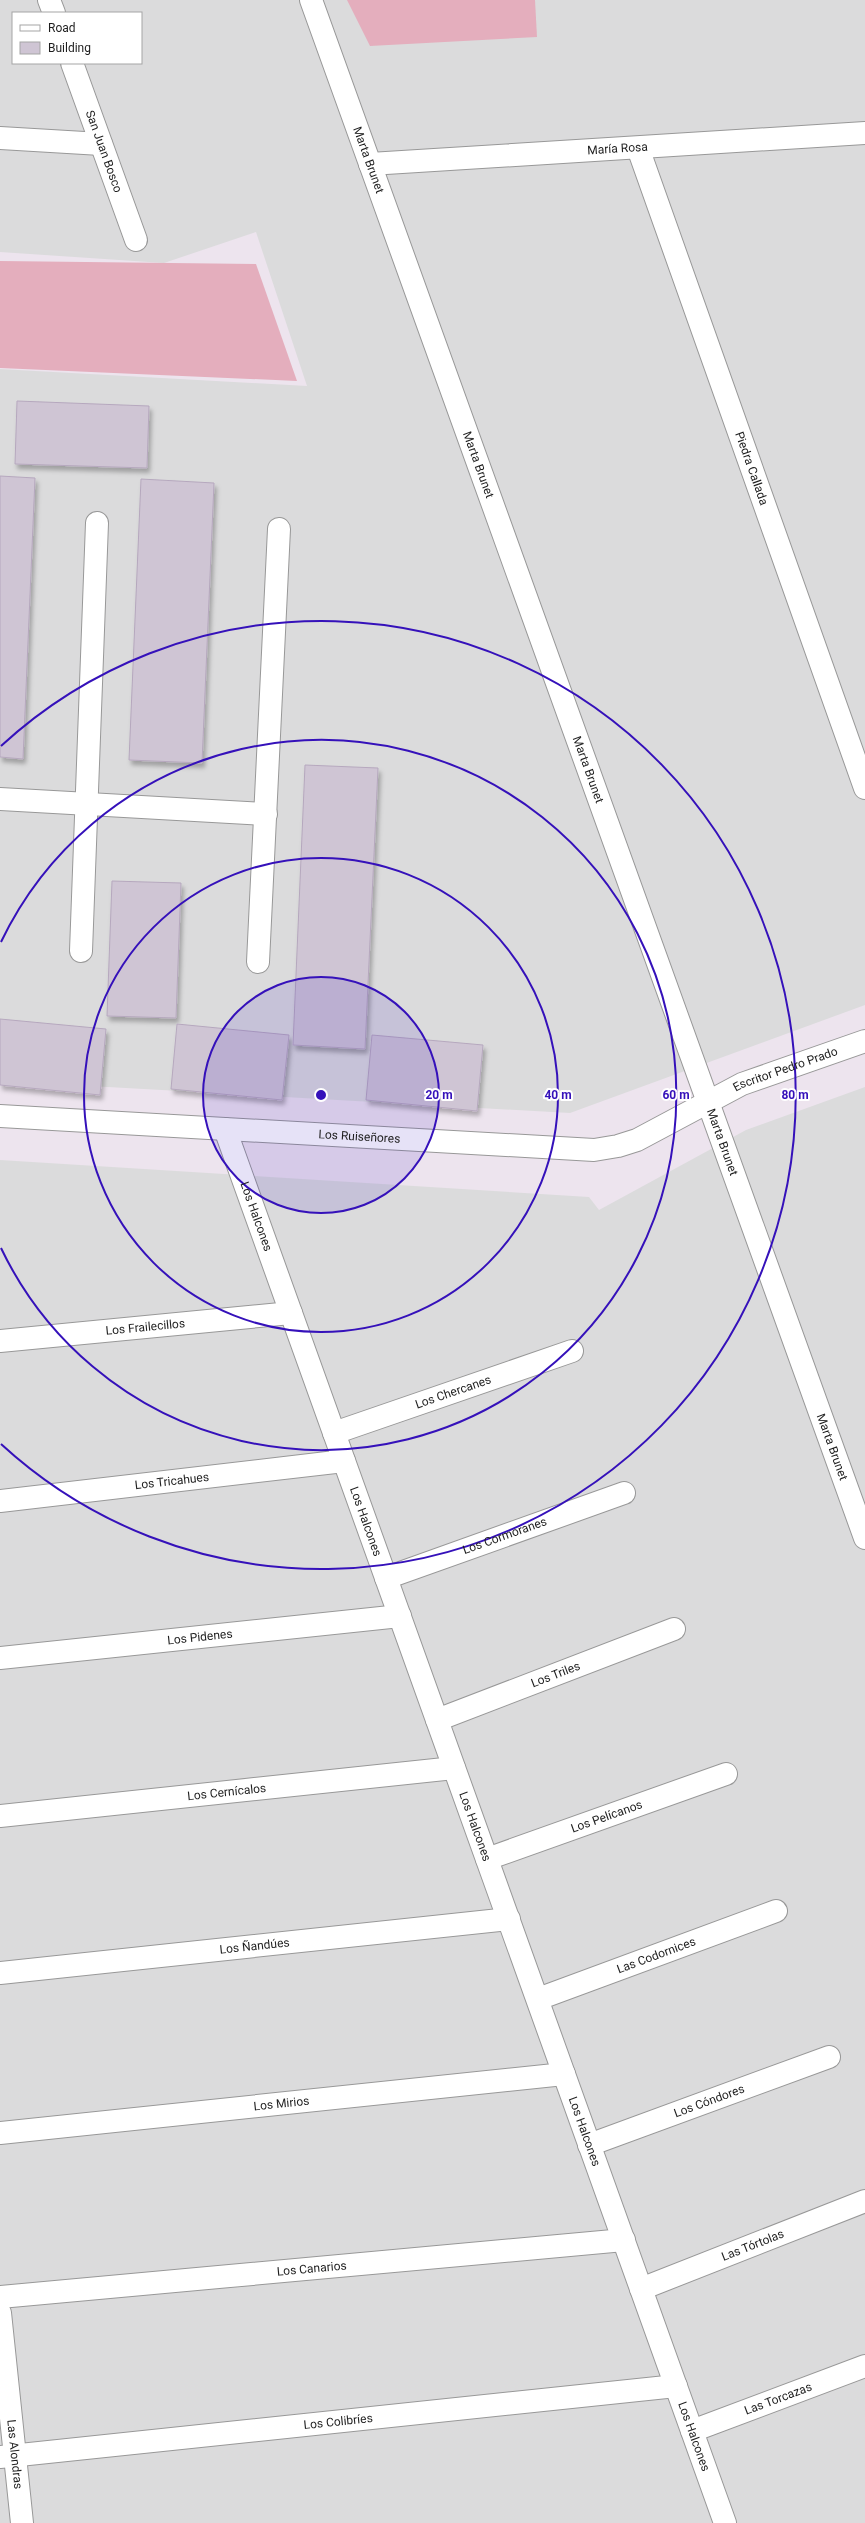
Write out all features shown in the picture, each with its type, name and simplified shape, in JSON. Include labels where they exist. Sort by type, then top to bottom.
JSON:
[{"type":"street","points":[[49,0],[54,12]]},
{"type":"street","name":"Marta Brunet","points":[[311,0],[865,1538]]},
{"type":"street","name":"San Juan Bosco","points":[[72,64],[136,240]]},
{"type":"street","name":"María Rosa","points":[[370,164],[865,133]]},
{"type":"street","points":[[0,138],[101,144]]},
{"type":"street","name":"Piedra Callada","points":[[638,148],[865,788]]},
{"type":"street","points":[[81,951],[97,523]]},
{"type":"street","points":[[258,962],[279,530]]},
{"type":"street","points":[[0,799],[266,814]]},
{"type":"street","name":"Escritor Pedro Prado","points":[[708,1102],[742,1084],[865,1041]]},
{"type":"street","name":"Los Ruiseñores","points":[[0,1116],[594,1150],[618,1146],[638,1140],[708,1102]]},
{"type":"street","name":"Los Halcones","points":[[225,1129],[725,2523]]},
{"type":"street","name":"Los Frailecillos","points":[[0,1341],[291,1313]]},
{"type":"street","name":"Los Chercanes","points":[[334,1433],[572,1350]]},
{"type":"street","name":"Los Tricahues","points":[[0,1501],[344,1461]]},
{"type":"street","name":"Los Cormoranes","points":[[386,1578],[624,1493]]},
{"type":"street","name":"Los Pidenes","points":[[0,1658],[400,1616]]},
{"type":"street","name":"Los Triles","points":[[437,1720],[674,1629]]},
{"type":"street","name":"Los Cernícalos","points":[[0,1816],[454,1768]]},
{"type":"street","name":"Los Pelícanos","points":[[487,1860],[726,1774]]},
{"type":"street","name":"Las Codornices","points":[[538,2000],[776,1911]]},
{"type":"street","name":"Los Ñandúes","points":[[0,1973],[509,1919]]},
{"type":"street","name":"Los Cóndores","points":[[589,2145],[829,2057]]},
{"type":"street","name":"Los Mirios","points":[[0,2133],[564,2074]]},
{"type":"street","name":"Las Tórtolas","points":[[641,2289],[865,2201]]},
{"type":"street","name":"Los Canarios","points":[[0,2297],[624,2240]]},
{"type":"street","name":"Las Alondras","points":[[0,2313],[8,2457],[22,2523]]},
{"type":"street","name":"Las Torcazas","points":[[692,2431],[865,2366]]},
{"type":"street","name":"Los Colibríes","points":[[8,2457],[676,2386]]},
{"type":"shaded area","points":[[0,0],[865,0],[865,1005],[570,1113],[0,1081],[0,369],[307,386],[256,232],[164,263],[0,252]]},
{"type":"shaded area","points":[[347,0],[535,0],[537,37],[370,46]]},
{"type":"shaded area","points":[[0,261],[256,264],[297,381],[0,368]]},
{"type":"shaded area","points":[[865,1087],[865,2523],[0,2523],[0,1160],[589,1197],[599,1210],[746,1130]]},
{"type":"building","points":[[17,401],[149,406],[147,468],[15,464]]},
{"type":"building","points":[[0,476],[35,478],[23,759],[0,757]]},
{"type":"building","points":[[141,479],[214,483],[202,763],[129,760]]},
{"type":"building","points":[[305,765],[378,768],[365,1049],[293,1045]]},
{"type":"building","points":[[112,881],[181,883],[176,1018],[107,1016]]},
{"type":"building","points":[[0,1019],[106,1029],[100,1095],[0,1085]]},
{"type":"building","points":[[177,1024],[289,1035],[282,1100],[171,1089]]},
{"type":"building","points":[[372,1035],[483,1045],[477,1111],[366,1100]]}]
